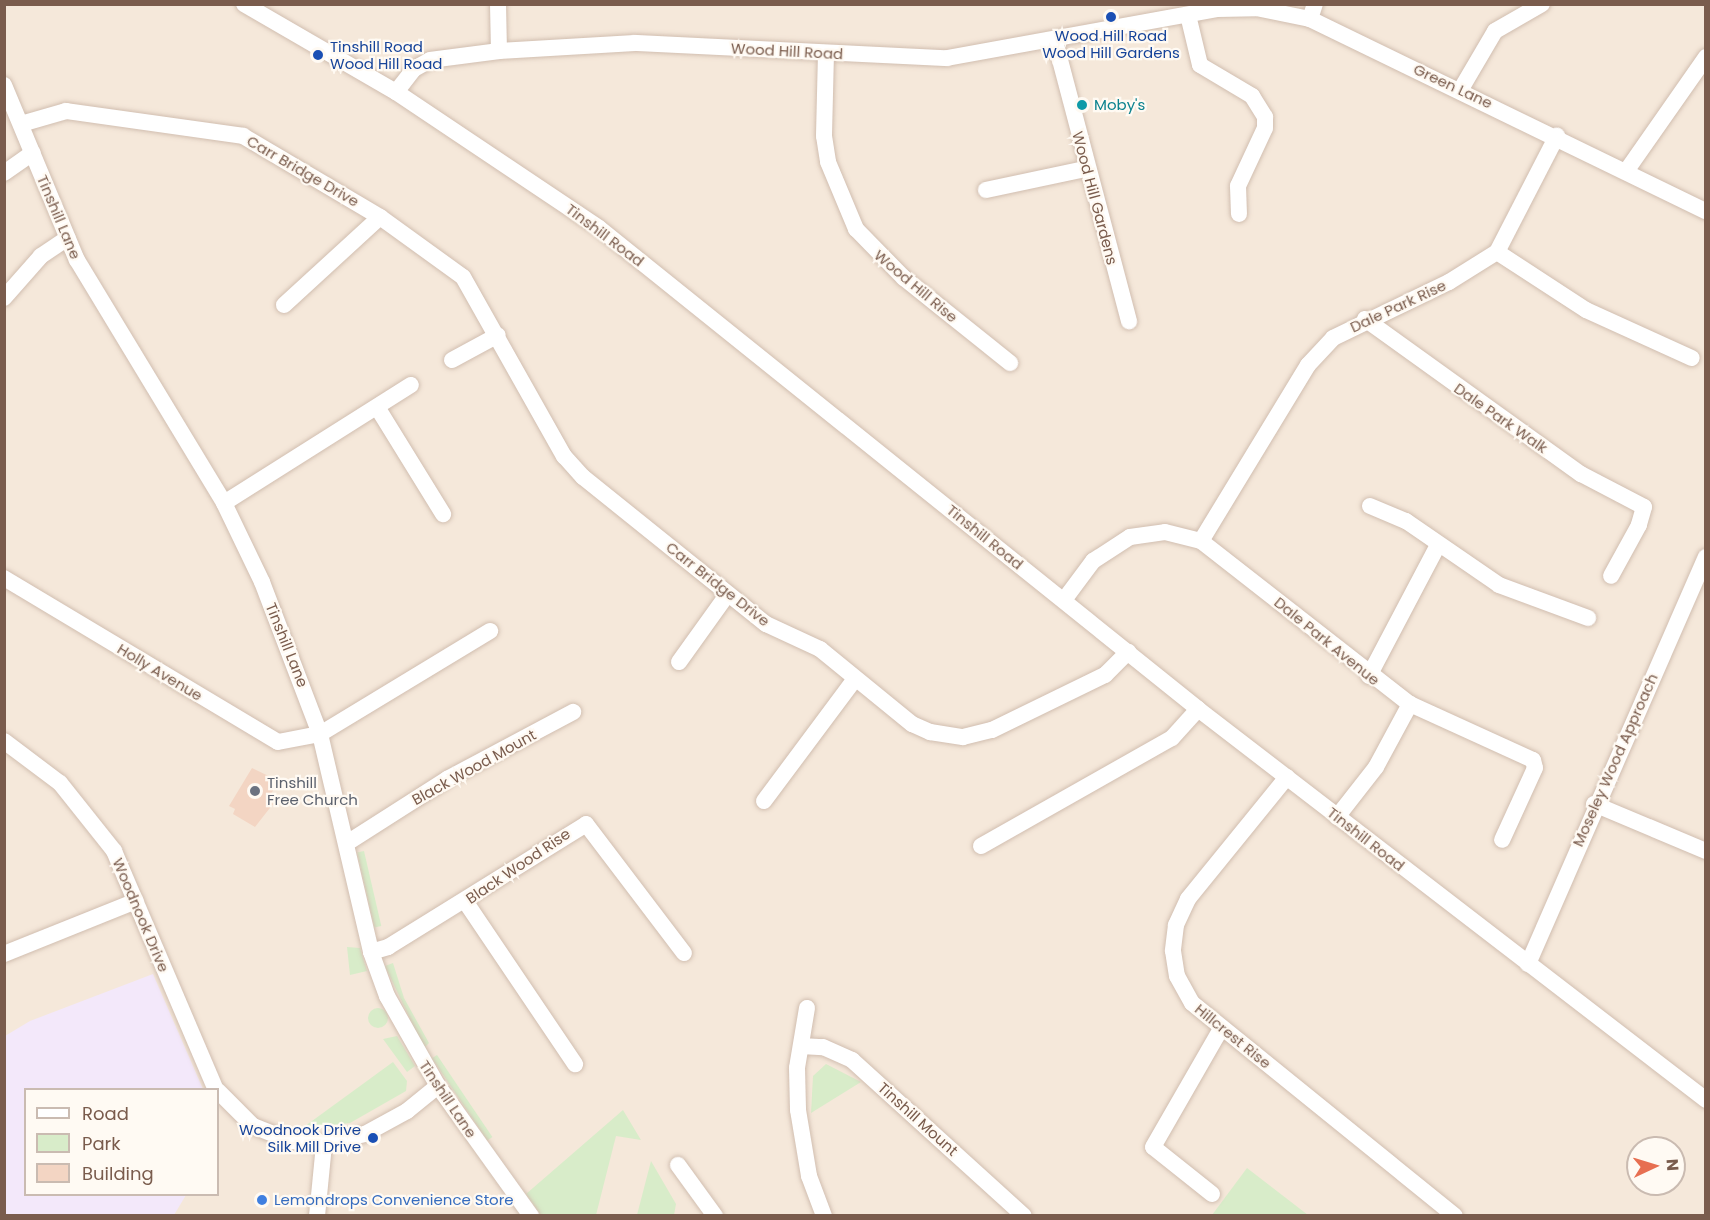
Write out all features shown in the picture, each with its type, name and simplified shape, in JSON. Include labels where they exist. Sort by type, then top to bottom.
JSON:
[{"type":"street","name":"Tinshill Road","points":[[244,4],[396,92],[599,228],[1198,709],[1706,1100]]},
{"type":"street","points":[[498,4],[499,51]]},
{"type":"street","points":[[1461,89],[1495,31],[1542,4]]},
{"type":"street","name":"Green Lane","points":[[1188,15],[1256,8],[1313,12],[1461,89],[1628,170],[1706,211]]},
{"type":"street","name":"Wood Hill Road","points":[[396,92],[414,69],[430,60],[499,51],[635,43],[928,59],[1055,41],[1188,15]]},
{"type":"street","points":[[1188,15],[1200,65],[1252,96],[1265,117],[1265,128],[1238,186],[1239,214]]},
{"type":"street","name":"Wood Hill Gardens","points":[[1055,41],[1085,169],[1129,321]]},
{"type":"street","name":"Wood Hill Rise","points":[[826,53],[824,136],[828,162],[856,229],[904,278],[1010,363]]},
{"type":"street","points":[[1628,170],[1706,57]]},
{"type":"street","name":"Tinshill Lane","points":[[4,85],[68,238],[225,503],[276,616],[320,734],[371,952],[409,1040],[438,1086],[531,1215]]},
{"type":"street","name":"Carr Bridge Drive","points":[[21,124],[66,111],[243,136],[380,217],[464,277],[573,468],[727,595],[766,624],[820,649],[912,724],[930,732],[963,737],[992,730],[1105,675],[1128,652]]},
{"type":"street","points":[[1557,136],[1497,252],[1586,310],[1692,358]]},
{"type":"street","points":[[4,173],[33,153]]},
{"type":"street","points":[[986,190],[1085,169]]},
{"type":"street","points":[[284,305],[380,217]]},
{"type":"street","points":[[4,298],[41,256],[68,238]]},
{"type":"street","name":"Dale Park Rise","points":[[1201,541],[1308,365],[1333,338],[1365,319],[1449,282],[1497,252]]},
{"type":"street","name":"Dale Park Walk","points":[[1365,319],[1581,474],[1644,507],[1639,525],[1611,576]]},
{"type":"street","points":[[452,360],[498,334]]},
{"type":"street","points":[[225,503],[411,385]]},
{"type":"street","points":[[377,407],[422,492],[443,514]]},
{"type":"street","points":[[1370,506],[1406,521],[1437,545],[1499,585],[1588,618]]},
{"type":"street","name":"Dale Park Avenue","points":[[1064,600],[1093,561],[1130,537],[1165,532],[1201,541],[1369,676],[1410,704],[1533,760],[1534,768],[1502,840]]},
{"type":"street","points":[[1369,676],[1437,545]]},
{"type":"street","name":"Moseley Wood Approach","points":[[1528,964],[1594,804],[1706,557]]},
{"type":"street","name":"Holly Avenue","points":[[4,578],[259,733],[285,743],[320,734],[490,631]]},
{"type":"street","points":[[679,662],[727,595]]},
{"type":"street","points":[[764,801],[855,679]]},
{"type":"street","points":[[1337,817],[1376,766],[1410,704]]},
{"type":"street","points":[[981,846],[1172,738],[1198,709]]},
{"type":"street","name":"Black Wood Mount","points":[[346,843],[447,779],[573,712]]},
{"type":"street","name":"Woodnook Drive","points":[[7,748],[77,801],[114,851],[216,1088]]},
{"type":"street","name":"Hillcrest Rise","points":[[1287,777],[1188,898],[1176,925],[1173,951],[1177,976],[1192,1003],[1455,1215]]},
{"type":"street","points":[[1594,804],[1706,851]]},
{"type":"street","name":"Black Wood Rise","points":[[371,952],[388,947],[586,824],[684,953]]},
{"type":"street","points":[[4,954],[136,901]]},
{"type":"street","points":[[465,901],[575,1064]]},
{"type":"street","points":[[807,1008],[796,1091],[800,1131],[824,1215]]},
{"type":"street","points":[[1212,1194],[1153,1148],[1222,1027]]},
{"type":"street","name":"Tinshill Mount","points":[[801,1046],[823,1047],[852,1060],[1024,1215]]},
{"type":"street","name":"Woodnook Drive","points":[[219,1092],[254,1126],[291,1141],[324,1144],[370,1131],[407,1111],[438,1086]]},
{"type":"street","points":[[317,1215],[324,1144]]},
{"type":"street","points":[[678,1165],[715,1215]]},
{"type":"shaded area","points":[[5,5],[1705,5],[1705,1215],[5,1216]]},
{"type":"shaded area","points":[[153,974],[203,1088],[24,1088],[24,1196],[185,1196],[174,1215],[5,1215],[5,1036],[30,1021]]},
{"type":"green space","points":[[364,851],[381,926],[375,928],[357,853]]},
{"type":"green space","points":[[347,947],[360,948],[367,971],[350,975]]},
{"type":"green space","points":[[393,963],[404,998],[429,1043],[424,1048],[385,966]]},
{"type":"green space","points":[[378,1008],[385,1011],[388,1018],[385,1025],[378,1028],[371,1025],[368,1018],[371,1011]]},
{"type":"green space","points":[[397,1036],[415,1066],[407,1072],[383,1039]]},
{"type":"green space","points":[[437,1055],[492,1137],[487,1140],[432,1058]]},
{"type":"green space","points":[[393,1062],[407,1081],[406,1091],[350,1123],[301,1129]]},
{"type":"green space","points":[[826,1064],[861,1082],[811,1113],[813,1076]]},
{"type":"green space","points":[[623,1110],[641,1140],[616,1136],[596,1215],[541,1215],[526,1194]]},
{"type":"green space","points":[[651,1161],[676,1204],[674,1215],[637,1215]]},
{"type":"green space","points":[[1247,1168],[1308,1215],[1212,1215]]},
{"type":"building","name":"Tinshill Free Church","points":[[252,768],[279,781],[267,800],[273,804],[255,827],[233,814],[235,809],[229,806]]},
{"type":"place","name":"Wood Hill Road Wood Hill Gardens","points":[[1111,17]]},
{"type":"place","name":"Tinshill Road Wood Hill Road","points":[[318,55]]},
{"type":"place","name":"Moby's","points":[[1082,105]]},
{"type":"place","name":"Tinshill Free Church","points":[[255,791]]},
{"type":"place","name":"Woodnook Drive Silk Mill Drive","points":[[373,1138]]},
{"type":"place","name":"Lemondrops Convenience Store","points":[[262,1200]]}]
